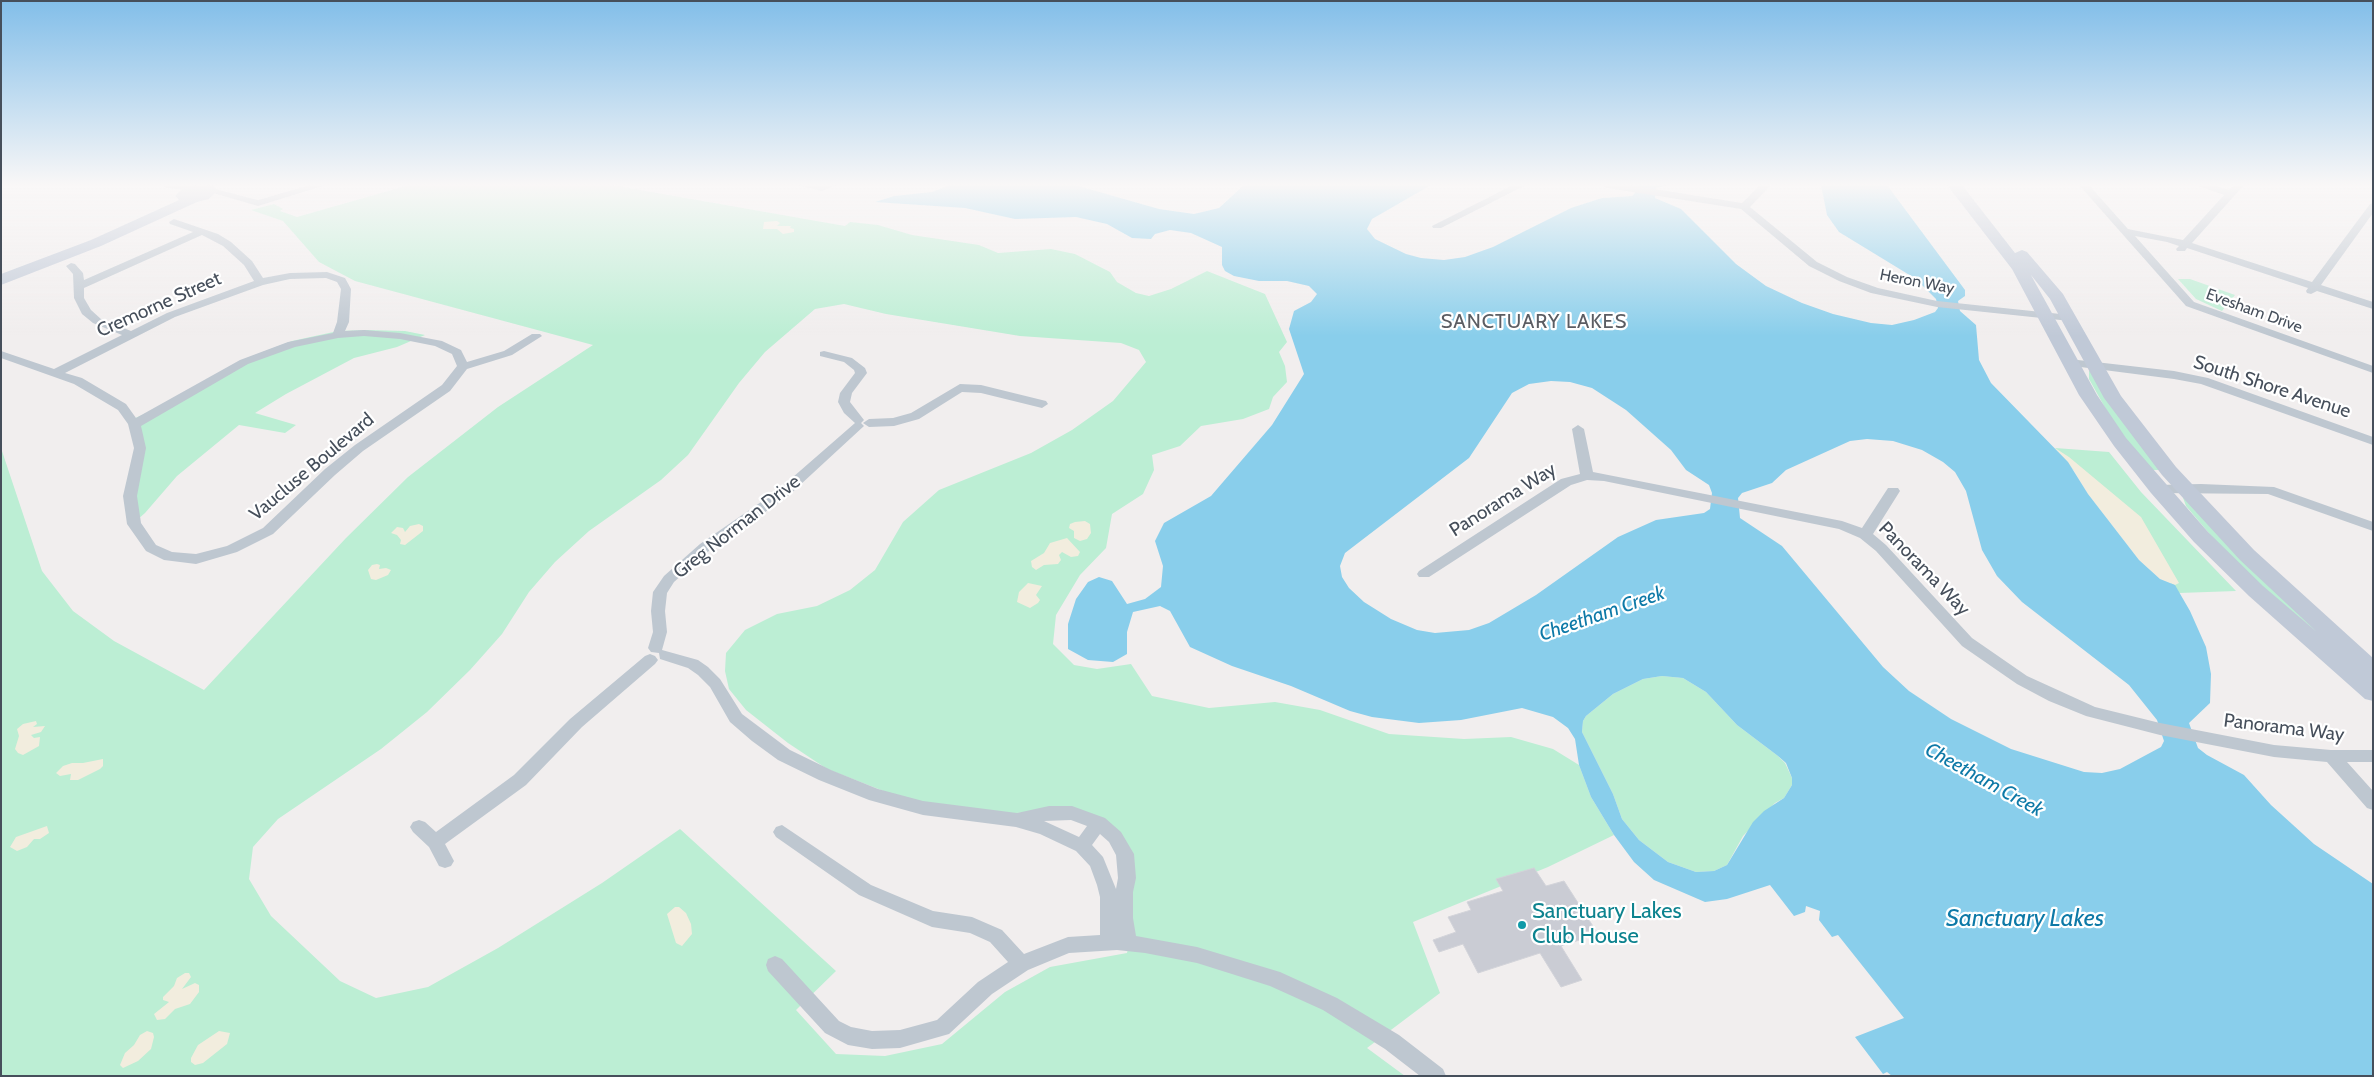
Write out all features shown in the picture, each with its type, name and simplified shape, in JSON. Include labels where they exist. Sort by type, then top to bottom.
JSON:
[{"type":"street","points":[[1,274],[99,235]]},
{"type":"street","points":[[1,280],[113,235]]},
{"type":"street","points":[[79,286],[194,235]]},
{"type":"street","points":[[208,235],[227,244],[248,263],[260,282]]},
{"type":"street","name":"Heron Way","points":[[1780,235],[1806,259],[1833,275],[1888,295],[1959,307],[2070,318]]},
{"type":"street","points":[[1994,235],[2007,251],[2046,316],[2069,363],[2100,415],[2158,490],[2201,537],[2262,596],[2373,693]]},
{"type":"street","points":[[2007,235],[2057,297],[2094,365],[2131,423],[2183,488],[2247,555],[2373,671]]},
{"type":"street","name":"Evesham Drive","points":[[2128,235],[2184,300],[2194,306],[2373,370]]},
{"type":"street","points":[[2153,235],[2373,311]]},
{"type":"street","points":[[2183,246],[2193,235]]},
{"type":"street","points":[[2312,289],[2351,235]]},
{"type":"street","points":[[2132,240],[2183,246]]},
{"type":"street","points":[[71,266],[78,273],[79,298],[86,312],[97,321],[129,334]]},
{"type":"street","name":"Cremorne Street","points":[[57,372],[129,334],[171,315],[260,282],[310,274],[327,275],[341,280],[346,289],[343,322],[338,335]]},
{"type":"street","points":[[2312,289],[2373,306]]},
{"type":"street","points":[[134,424],[173,404],[204,383],[244,362],[292,344],[338,335],[364,333],[391,335],[438,343],[457,352],[463,366],[508,352],[536,336]]},
{"type":"street","name":"Vaucluse Boulevard","points":[[1,354],[57,372],[94,388],[122,407],[134,424],[140,448],[130,496],[134,524],[151,548],[169,557],[196,559],[232,549],[268,531],[330,472],[359,448],[446,388],[463,366]]},
{"type":"street","points":[[824,354],[848,360],[859,368],[861,372],[846,393],[844,402],[848,410],[862,423],[894,422],[915,416],[960,388],[981,389],[1042,404]]},
{"type":"street","name":"South Shore Avenue","points":[[2069,363],[2174,374],[2204,381],[2373,441]]},
{"type":"street","name":"Greg Norman Drive","points":[[657,654],[660,632],[658,610],[660,592],[669,579],[705,547],[782,494],[862,423]]},
{"type":"street","points":[[1578,429],[1587,476]]},
{"type":"street","name":"Panorama Way","points":[[1424,574],[1566,482],[1587,476],[1604,477],[1842,525],[1865,534],[1881,548],[1967,642],[2005,670],[2042,691],[2092,712],[2160,729],[2274,751],[2331,756],[2373,756]]},
{"type":"street","points":[[2158,490],[2183,488],[2269,490],[2373,527]]},
{"type":"street","points":[[1865,534],[1893,491]]},
{"type":"street","points":[[435,842],[520,780],[576,723],[657,654],[693,664],[703,671],[715,683],[736,718],[758,737],[784,755],[825,775],[875,795],[923,808],[1016,820],[1044,828],[1082,846],[1097,862],[1106,884],[1118,942]]},
{"type":"street","points":[[2331,756],[2373,803]]},
{"type":"street","points":[[1016,820],[1049,813],[1072,813],[1099,823],[1115,837],[1125,854],[1127,878],[1124,892],[1124,918],[1118,942]]},
{"type":"street","points":[[1082,846],[1099,823]]},
{"type":"street","points":[[419,827],[435,842],[445,862]]},
{"type":"street","points":[[782,832],[865,890],[932,919],[972,925],[996,936],[1021,964]]},
{"type":"street","points":[[775,965],[832,1027],[848,1036],[872,1040],[900,1039],[942,1028],[985,988],[1021,964],[1068,945],[1118,942],[1197,955],[1273,978],[1330,1004],[1410,1054],[1436,1076]]},
{"type":"green space","points":[[296,235],[914,235],[979,245],[998,253],[1051,249],[1075,254],[1110,272],[1117,282],[1136,293],[1149,296],[1171,289],[1207,271],[1265,294],[1287,342],[1279,352],[1285,366],[1287,382],[1273,397],[1269,409],[1243,419],[1201,426],[1180,446],[1152,455],[1154,470],[1143,494],[1112,514],[1106,548],[1080,575],[1056,615],[1053,644],[1074,665],[1097,669],[1131,664],[1152,696],[1209,708],[1275,702],[1320,710],[1389,734],[1464,739],[1511,737],[1553,749],[1579,765],[1591,797],[1614,835],[1548,867],[1413,922],[1440,993],[1367,1048],[1405,1076],[1,1076],[1,448],[42,571],[73,611],[114,641],[204,690],[346,538],[408,477],[498,407],[593,345],[355,281],[319,262]],"holes":[[[844,304],[886,314],[1020,336],[1121,343],[1139,350],[1146,362],[1113,401],[1072,430],[1031,453],[939,490],[903,522],[875,570],[850,590],[817,606],[777,614],[745,630],[726,653],[725,671],[729,689],[746,710],[788,743],[827,769],[886,792],[939,806],[998,814],[1071,810],[1131,849],[1133,923],[1127,953],[1050,967],[1005,992],[942,1044],[885,1056],[836,1054],[796,1010],[836,971],[680,829],[602,883],[498,948],[428,987],[376,998],[340,981],[271,916],[249,879],[253,847],[278,819],[381,749],[427,712],[470,670],[502,634],[529,592],[555,562],[589,531],[661,480],[688,455],[739,383],[765,352],[815,309]]]},
{"type":"green space","points":[[2178,279],[2190,279],[2235,295],[2222,311],[2196,299]]},
{"type":"green space","points":[[338,331],[405,331],[425,335],[397,347],[354,358],[286,394],[255,413],[296,425],[285,433],[239,425],[177,476],[137,520],[130,496],[140,448],[133,419],[170,403],[242,360],[292,341]]},
{"type":"green space","points":[[2089,371],[2161,470],[2148,470],[2117,429],[2089,379]]},
{"type":"green space","points":[[2055,448],[2109,452],[2141,492],[2236,591],[2179,593]]},
{"type":"green space","points":[[2182,495],[2373,679],[2235,564],[2186,506]]},
{"type":"green space","points":[[1662,676],[1683,678],[1706,692],[1737,725],[1785,763],[1792,778],[1792,785],[1784,798],[1775,803],[1743,836],[1727,865],[1714,871],[1696,872],[1668,862],[1639,840],[1622,819],[1613,794],[1582,732],[1583,721],[1586,716],[1613,694],[1643,679]]},
{"type":"sand","points":[[2055,448],[2069,457],[2141,517],[2179,583],[2175,585],[2160,579],[2139,560],[2088,494],[2073,469]]},
{"type":"sand","points":[[1085,521],[1090,524],[1091,533],[1087,539],[1080,541],[1074,538],[1074,531],[1069,528],[1070,524]]},
{"type":"sand","points":[[419,524],[423,526],[423,531],[405,545],[400,544],[401,540],[397,535],[391,533],[397,527],[403,528],[405,532],[410,526]]},
{"type":"sand","points":[[1067,538],[1080,552],[1078,556],[1071,557],[1062,552],[1059,555],[1061,560],[1058,564],[1044,565],[1036,570],[1032,567],[1031,561],[1044,553],[1050,543]]},
{"type":"sand","points":[[372,565],[380,565],[379,569],[386,568],[391,570],[388,575],[376,580],[371,579],[368,570]]},
{"type":"sand","points":[[1028,583],[1042,586],[1036,595],[1040,600],[1030,608],[1017,602],[1019,592]]},
{"type":"sand","points":[[36,721],[37,724],[33,727],[45,726],[41,732],[31,735],[34,738],[40,737],[39,746],[23,755],[18,753],[15,749],[19,736],[17,729],[23,724]]},
{"type":"sand","points":[[103,759],[103,766],[100,769],[78,780],[70,780],[71,774],[60,776],[56,773],[63,766],[72,763]]},
{"type":"sand","points":[[47,826],[49,833],[40,839],[34,839],[27,847],[17,851],[10,847],[16,837]]},
{"type":"sand","points":[[675,907],[679,907],[686,913],[691,924],[692,934],[682,946],[676,943],[667,914]]},
{"type":"sand","points":[[185,973],[189,973],[191,977],[182,989],[195,983],[199,985],[199,992],[190,1004],[175,1009],[165,1019],[157,1020],[154,1014],[169,1002],[163,1000],[163,997],[174,986],[177,978]]},
{"type":"sand","points":[[147,1031],[153,1033],[154,1037],[151,1049],[138,1061],[123,1068],[120,1065],[125,1053],[134,1045],[140,1035]]},
{"type":"sand","points":[[219,1031],[230,1033],[227,1044],[203,1063],[195,1065],[191,1062],[191,1058],[198,1045]]},
{"type":"water","name":"Sanctuary Lakes","points":[[1127,235],[1154,235],[1151,239],[1132,238]]},
{"type":"water","name":"Sanctuary Lakes","points":[[1196,235],[1372,235],[1375,239],[1406,254],[1421,258],[1444,260],[1465,257],[1493,247],[1516,235],[1707,235],[1736,264],[1766,286],[1802,303],[1833,314],[1871,323],[1892,325],[1914,320],[1935,312],[1938,308],[1936,299],[1916,279],[1844,235],[1924,235],[1965,290],[1965,296],[1958,301],[1960,311],[1976,325],[1979,360],[1991,383],[2068,462],[2088,494],[2139,560],[2160,579],[2175,585],[2190,611],[2206,647],[2211,674],[2210,703],[2189,723],[2198,748],[2244,775],[2271,805],[2314,844],[2373,884],[2373,1076],[1892,1076],[1887,1072],[1883,1074],[1855,1037],[1904,1018],[1838,935],[1832,937],[1819,920],[1820,911],[1806,906],[1805,912],[1794,916],[1770,885],[1727,899],[1705,902],[1654,880],[1634,862],[1614,835],[1591,797],[1579,765],[1575,739],[1568,728],[1553,717],[1522,708],[1461,720],[1419,723],[1372,717],[1350,711],[1291,686],[1232,666],[1190,647],[1170,611],[1160,606],[1133,612],[1127,632],[1127,654],[1113,662],[1088,660],[1068,649],[1068,624],[1076,599],[1088,582],[1099,577],[1112,581],[1127,604],[1145,599],[1161,587],[1163,566],[1155,541],[1164,523],[1211,496],[1272,425],[1304,374],[1289,329],[1294,311],[1311,302],[1317,294],[1309,286],[1287,281],[1259,281],[1234,276],[1225,271],[1222,265],[1222,247]],"holes":[[[1551,381],[1570,382],[1592,388],[1626,410],[1671,450],[1686,470],[1709,485],[1712,493],[1710,509],[1704,513],[1656,520],[1618,537],[1536,595],[1489,623],[1469,630],[1435,633],[1417,630],[1391,619],[1364,602],[1349,588],[1342,577],[1340,566],[1345,553],[1469,458],[1512,393],[1529,384]],[[1867,439],[1893,441],[1922,450],[1943,462],[1955,472],[1966,491],[1982,550],[1997,576],[2022,602],[2129,685],[2157,720],[2164,741],[2161,747],[2120,769],[2102,773],[2084,772],[2011,749],[1951,719],[1909,691],[1883,667],[1782,546],[1740,518],[1738,498],[1742,493],[1772,483],[1786,470],[1850,441]],[[1662,676],[1683,678],[1706,692],[1737,725],[1786,763],[1792,778],[1792,785],[1784,798],[1764,811],[1753,822],[1727,865],[1714,871],[1696,872],[1668,862],[1639,840],[1622,819],[1613,794],[1582,732],[1583,721],[1586,716],[1613,694],[1643,679]]]},
{"type":"building","name":"Sanctuary Lakes Club House","points":[[1534,868],[1546,886],[1564,881],[1598,934],[1561,946],[1582,980],[1561,987],[1540,953],[1478,973],[1463,944],[1439,952],[1433,940],[1456,932],[1448,917],[1471,910],[1467,902],[1503,891],[1496,879]]},
{"type":"place","name":"Sanctuary Lakes Club House","points":[[1522,925]]},
{"type":"district","name":"SANCTUARY LAKES","points":[[1534,322]]},
{"type":"water label","name":"Cheetham Creek","points":[[1602,614]]},
{"type":"water label","name":"Cheetham Creek","points":[[1984,780]]}]
